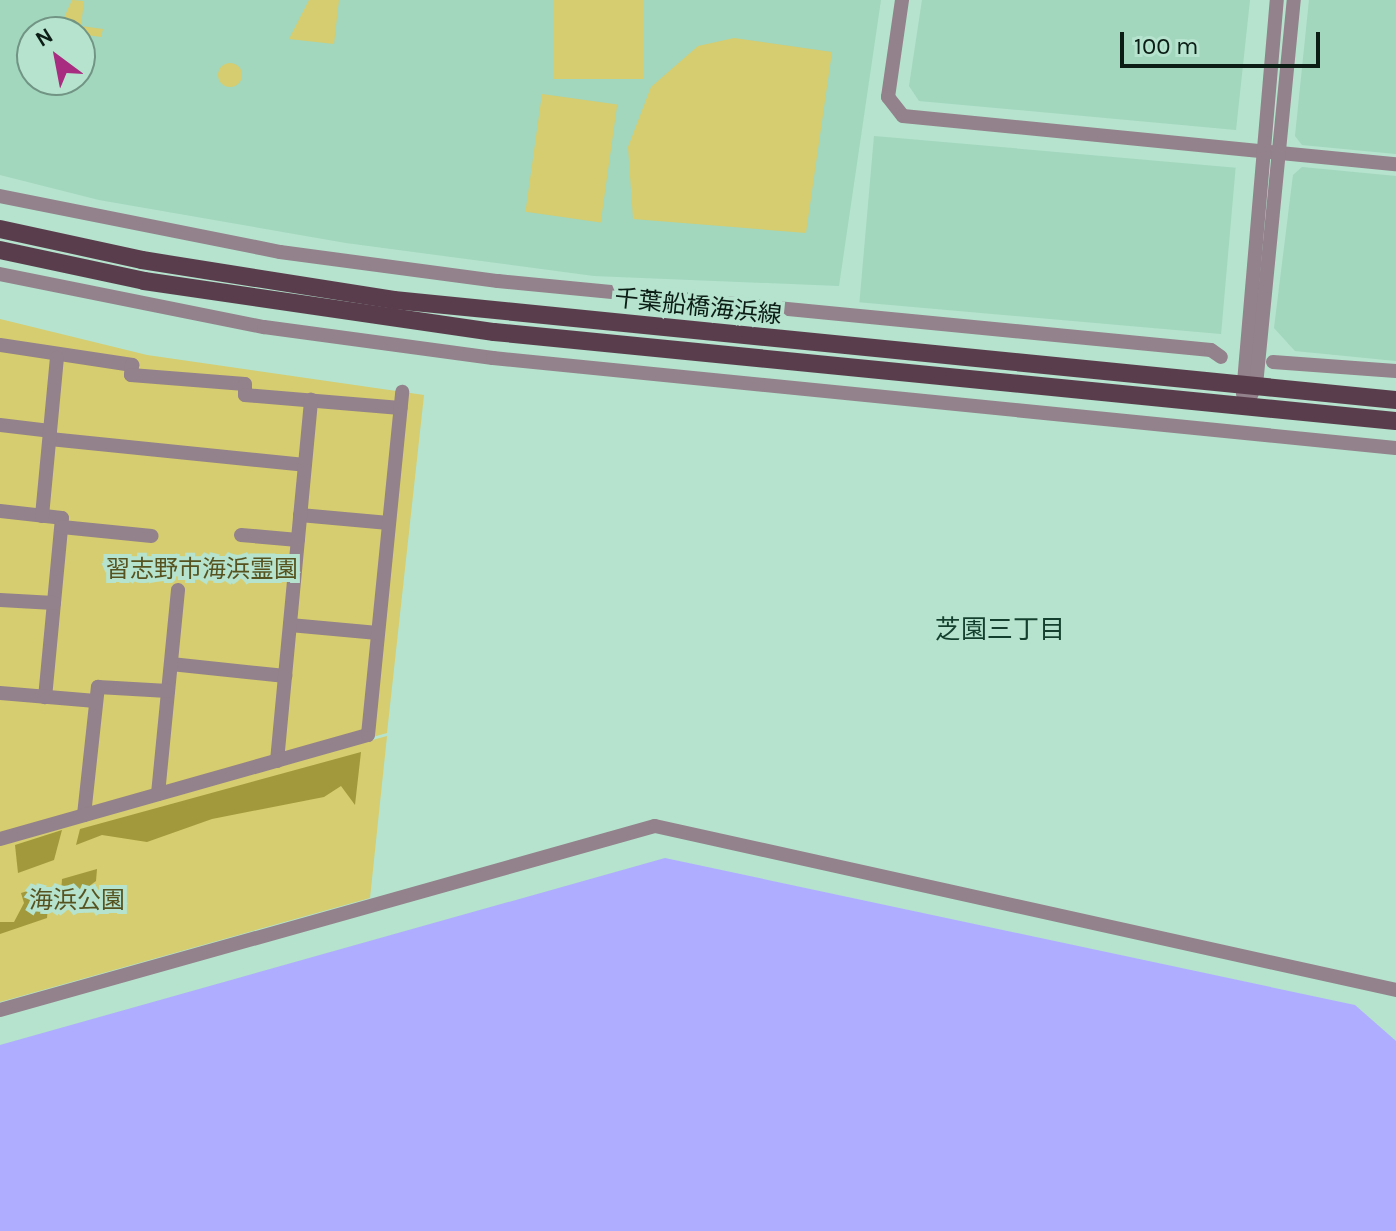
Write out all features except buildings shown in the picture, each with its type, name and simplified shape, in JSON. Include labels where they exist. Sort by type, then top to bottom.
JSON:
[{"type":"main road","name":"千葉船橋海浜線","points":[[0,229],[142,260],[408,301],[1396,400]]},
{"type":"main road","name":"千葉船橋海浜線","points":[[0,250],[144,281],[494,332],[1396,421]]},
{"type":"street","points":[[902,0],[888,97],[903,116],[1396,164]]},
{"type":"street","points":[[1271,152],[1277,0]]},
{"type":"street","points":[[1246,406],[1271,152],[1294,0]]},
{"type":"street","points":[[0,196],[280,252],[482,279],[1211,350],[1221,357]]},
{"type":"street","points":[[0,274],[264,327],[493,358],[1396,448]]},
{"type":"street","points":[[0,345],[57,351],[42,516]]},
{"type":"street","points":[[57,358],[311,400],[400,408]]},
{"type":"street","points":[[1273,362],[1396,371]]},
{"type":"street","points":[[0,839],[368,735],[402,392]]},
{"type":"street","points":[[277,761],[311,400]]},
{"type":"street","points":[[0,425],[50,435],[305,465]]},
{"type":"street","points":[[0,511],[62,518],[45,697]]},
{"type":"street","points":[[300,515],[389,523]]},
{"type":"street","points":[[62,527],[152,536]]},
{"type":"street","points":[[241,535],[298,540]]},
{"type":"street","points":[[158,794],[178,590]]},
{"type":"street","points":[[0,600],[54,603]]},
{"type":"street","points":[[290,625],[378,633]]},
{"type":"street","points":[[171,664],[285,676]]},
{"type":"street","points":[[84,815],[98,687],[168,691]]},
{"type":"street","points":[[0,693],[96,701]]},
{"type":"street","points":[[0,1010],[655,826],[1396,990]]},
{"type":"shaded area","points":[[0,0],[881,0],[839,286],[594,276],[346,243],[99,200],[0,175]]},
{"type":"shaded area","points":[[922,0],[1250,0],[1236,130],[919,101],[909,86]]},
{"type":"shaded area","points":[[1309,0],[1396,0],[1396,154],[1302,145],[1295,136]]},
{"type":"shaded area","points":[[874,136],[1236,168],[1221,334],[859,302]]},
{"type":"shaded area","points":[[1302,167],[1396,176],[1396,361],[1295,351],[1274,328],[1293,175]]},
{"type":"shaded area","points":[[361,752],[355,805],[341,786],[324,797],[212,819],[147,842],[102,835],[76,845],[80,829]]},
{"type":"shaded area","points":[[62,830],[54,860],[18,873],[15,845]]},
{"type":"shaded area","points":[[665,858],[1355,1005],[1396,1041],[1396,1231],[0,1231],[0,1045]]},
{"type":"shaded area","points":[[97,869],[96,881],[60,908],[62,879]]},
{"type":"shaded area","points":[[41,887],[49,893],[47,918],[0,934],[0,922],[14,922],[24,903],[21,893]]},
{"type":"green space","points":[[72,0],[84,1],[82,16],[65,16]]},
{"type":"green space","points":[[309,0],[339,0],[334,44],[289,39]]},
{"type":"green space","points":[[554,0],[644,0],[644,79],[554,79]]},
{"type":"green space","points":[[96,28],[103,29],[101,37],[96,36]]},
{"type":"green space","points":[[734,38],[832,52],[806,233],[633,219],[628,147],[651,87],[698,46]]},
{"type":"green space","points":[[230,63],[241,70],[242,75],[235,86],[230,87],[219,80],[218,75],[225,64]]},
{"type":"green space","points":[[542,94],[617,105],[601,222],[525,212]]},
{"type":"green space","name":"習志野市海浜霊園","points":[[0,319],[147,355],[424,395],[387,733],[0,841]]},
{"type":"green space","name":"海浜公園","points":[[387,736],[370,898],[0,1002],[0,843]]},
{"type":"district","name":"芝園三丁目","points":[[1000,630]]}]
